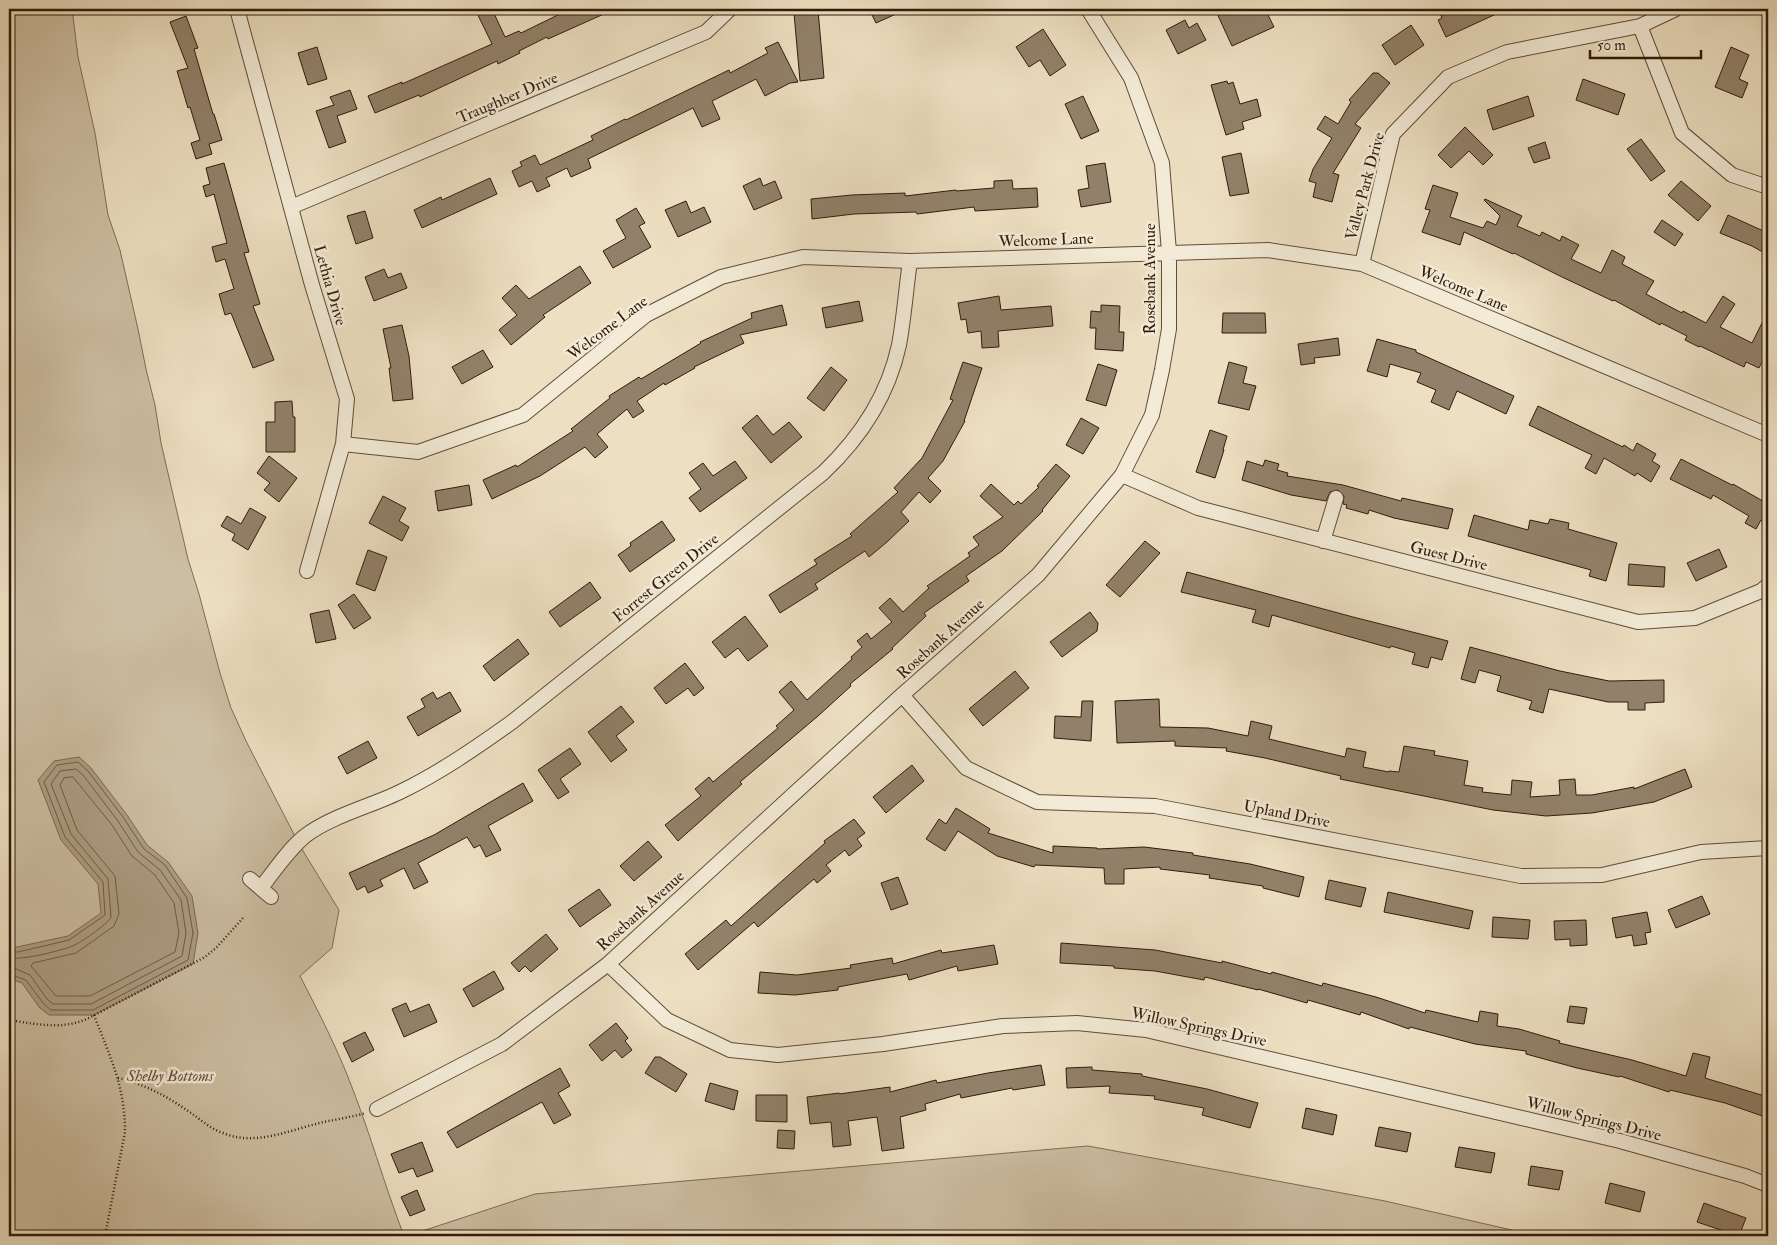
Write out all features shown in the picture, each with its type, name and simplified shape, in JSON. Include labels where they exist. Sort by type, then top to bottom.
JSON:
[{"type":"street","name":"Lethia Drive","points":[[237,9],[312,285],[347,399],[343,444],[307,571]]},
{"type":"street","name":"Traughber Drive","points":[[291,207],[706,32],[730,9]]},
{"type":"street","name":"Rosebank Avenue","points":[[377,1109],[502,1044],[608,964],[902,695],[1038,575],[1122,475],[1152,415],[1162,370],[1169,329],[1169,252],[1162,163],[1131,78],[1088,9]]},
{"type":"street","name":"Valley Park Drive","points":[[1362,264],[1393,134],[1448,77],[1507,52],[1640,26],[1676,9]]},
{"type":"street","points":[[1640,26],[1682,133],[1732,175],[1768,187]]},
{"type":"street","name":"Welcome Lane","points":[[343,444],[418,452],[523,415],[646,315],[721,276],[803,257],[910,261],[1268,250],[1362,264],[1768,435]]},
{"type":"street","name":"Forrest Green Drive","points":[[250,879],[266,893],[298,842],[310,832],[324,824],[402,791],[459,759],[512,722],[823,473],[858,436],[872,415],[893,369],[899,345],[910,261]]},
{"type":"street","name":"Guest Drive","points":[[1122,475],[1198,508],[1638,622],[1695,618],[1761,592],[1768,586]]},
{"type":"street","points":[[1324,541],[1336,498]]},
{"type":"street","name":"Upland Drive","points":[[902,695],[966,768],[1037,802],[1155,806],[1521,876],[1602,875],[1701,852],[1768,848]]},
{"type":"street","name":"Willow Springs Drive","points":[[608,964],[667,1020],[730,1050],[778,1055],[883,1044],[1003,1026],[1022,1025],[1077,1023],[1146,1030],[1620,1141],[1746,1176],[1768,1185]]},
{"type":"path","points":[[9,1020],[58,1026],[80,1022],[205,957],[216,948],[242,918]]},
{"type":"path","points":[[94,1015],[118,1078],[123,1101],[125,1132],[105,1236]]},
{"type":"path","points":[[118,1078],[144,1085],[179,1104],[222,1133],[240,1138],[266,1137],[324,1122],[357,1116],[377,1109]]},
{"type":"green space","name":"Shelby Bottoms","points":[[9,9],[72,9],[78,57],[95,133],[108,215],[120,250],[188,559],[220,673],[231,708],[247,743],[300,846],[339,910],[332,948],[300,976],[348,1077],[404,1236],[9,1236]]},
{"type":"green space","points":[[1088,1146],[1385,1201],[1538,1236],[407,1236],[535,1194]]},
{"type":"water","points":[[79,757],[91,768],[147,845],[168,862],[192,896],[198,933],[193,964],[94,1015],[49,1015],[39,1007],[22,983],[9,978],[9,947],[68,936],[101,913],[98,884],[61,840],[38,780],[54,761]]},
{"type":"building","points":[[475,9],[492,9],[505,37],[519,31],[521,33],[570,9],[615,9],[548,39],[547,37],[498,64],[497,61],[420,97],[419,95],[375,113],[368,96],[402,82],[402,84],[492,44]]},
{"type":"building","points":[[869,9],[907,9],[876,23]]},
{"type":"building","points":[[1215,9],[1265,9],[1274,27],[1232,46]]},
{"type":"building","points":[[1438,9],[1507,9],[1446,37],[1438,20],[1442,18]]},
{"type":"building","points":[[818,10],[824,78],[800,81],[794,13]]},
{"type":"building","points":[[186,16],[198,48],[194,49],[222,140],[209,144],[212,154],[196,159],[191,143],[200,140],[177,71],[188,68],[170,22]]},
{"type":"building","points":[[1185,20],[1189,28],[1197,23],[1206,40],[1178,54],[1166,30]]},
{"type":"building","points":[[1411,25],[1424,45],[1395,65],[1382,45]]},
{"type":"building","points":[[1043,29],[1066,65],[1050,76],[1040,60],[1029,67],[1016,47]]},
{"type":"building","points":[[778,42],[798,82],[790,83],[765,96],[756,79],[712,101],[720,119],[702,127],[693,108],[588,159],[591,168],[571,177],[567,168],[546,178],[550,186],[537,192],[532,181],[519,187],[512,171],[522,166],[520,162],[535,155],[540,165],[593,140],[591,136],[625,119],[729,70],[730,73],[768,53],[765,48]]},
{"type":"building","points":[[317,47],[327,79],[308,85],[298,53]]},
{"type":"building","points":[[1731,47],[1749,55],[1739,79],[1748,83],[1742,98],[1715,87]]},
{"type":"building","points":[[1373,73],[1378,73],[1390,83],[1355,124],[1361,128],[1333,173],[1339,175],[1332,202],[1313,197],[1316,183],[1309,181],[1313,169],[1332,138],[1317,129],[1325,116],[1338,124],[1351,102],[1349,100]]},
{"type":"building","points":[[1583,79],[1625,94],[1618,115],[1576,100]]},
{"type":"building","points":[[1227,81],[1228,84],[1233,82],[1240,104],[1257,99],[1261,116],[1242,122],[1244,129],[1226,135],[1211,85]]},
{"type":"building","points":[[350,90],[357,109],[337,116],[346,142],[329,148],[316,111],[334,105],[330,97]]},
{"type":"building","points":[[1083,96],[1099,131],[1081,139],[1065,104]]},
{"type":"building","points":[[1528,96],[1534,116],[1493,130],[1487,110]]},
{"type":"building","points":[[1465,127],[1493,155],[1483,165],[1469,151],[1451,168],[1438,155]]},
{"type":"building","points":[[1641,139],[1665,171],[1651,181],[1627,149]]},
{"type":"building","points":[[1545,142],[1550,158],[1534,163],[1528,148]]},
{"type":"building","points":[[1241,153],[1249,193],[1230,196],[1222,157]]},
{"type":"building","points":[[224,163],[249,252],[244,253],[260,304],[253,306],[274,360],[253,368],[231,313],[225,315],[219,294],[234,289],[225,259],[216,262],[212,247],[227,243],[214,194],[206,197],[203,186],[210,184],[206,168]]},
{"type":"building","points":[[1105,163],[1111,202],[1081,207],[1078,190],[1089,188],[1086,166]]},
{"type":"building","points":[[490,178],[497,194],[422,228],[414,210],[441,197],[442,200]]},
{"type":"building","points":[[760,178],[763,186],[775,181],[782,198],[754,210],[743,186]]},
{"type":"building","points":[[1012,180],[1013,189],[1037,188],[1038,207],[975,211],[974,207],[917,214],[916,212],[854,214],[812,219],[811,199],[905,193],[905,196],[994,188],[994,181]]},
{"type":"building","points":[[1681,181],[1711,206],[1698,221],[1668,195]]},
{"type":"building","points":[[1433,185],[1458,193],[1450,217],[1483,228],[1487,221],[1496,225],[1500,216],[1485,199],[1522,216],[1517,226],[1540,236],[1542,232],[1560,241],[1562,236],[1579,245],[1571,259],[1601,273],[1612,250],[1625,257],[1622,264],[1654,281],[1646,294],[1706,323],[1723,296],[1735,304],[1720,327],[1752,343],[1768,311],[1768,350],[1759,368],[1746,362],[1744,367],[1699,347],[1685,340],[1687,336],[1661,323],[1660,325],[1614,300],[1514,253],[1464,232],[1460,245],[1422,232],[1430,210],[1425,209]]},
{"type":"building","points":[[686,201],[691,213],[704,207],[711,222],[678,237],[665,210]]},
{"type":"building","points":[[636,208],[645,223],[639,226],[651,247],[613,268],[603,251],[626,238],[616,220]]},
{"type":"building","points":[[365,211],[373,238],[356,244],[347,216]]},
{"type":"building","points":[[1728,215],[1768,233],[1768,255],[1752,246],[1720,233]]},
{"type":"building","points":[[1662,220],[1683,234],[1675,246],[1654,232]]},
{"type":"building","points":[[580,266],[591,283],[543,315],[545,317],[511,345],[499,330],[517,315],[502,298],[516,285],[529,299]]},
{"type":"building","points":[[384,269],[388,278],[401,273],[407,288],[374,301],[365,277]]},
{"type":"building","points":[[999,296],[1001,310],[1051,306],[1053,326],[998,331],[999,347],[982,348],[981,331],[968,333],[966,319],[961,320],[958,303]]},
{"type":"building","points":[[859,301],[863,321],[826,328],[822,308]]},
{"type":"building","points":[[782,305],[787,325],[740,335],[744,343],[694,367],[665,385],[664,383],[637,401],[644,411],[633,418],[627,409],[597,434],[608,447],[595,458],[585,447],[540,476],[492,499],[483,480],[516,465],[517,467],[573,431],[571,429],[610,398],[609,396],[639,377],[641,379],[700,342],[752,318],[751,313]]},
{"type":"building","points":[[1101,305],[1120,306],[1119,332],[1124,332],[1123,351],[1095,349],[1096,328],[1090,328],[1091,311],[1101,312]]},
{"type":"building","points":[[1223,313],[1265,313],[1266,333],[1222,333]]},
{"type":"building","points":[[402,325],[409,356],[413,399],[393,401],[389,368],[391,368],[383,329]]},
{"type":"building","points":[[1338,338],[1340,355],[1314,358],[1315,363],[1301,365],[1298,344]]},
{"type":"building","points":[[1377,339],[1416,350],[1416,352],[1514,396],[1506,414],[1457,391],[1449,410],[1431,402],[1436,390],[1417,382],[1421,373],[1390,364],[1387,377],[1367,371]]},
{"type":"building","points":[[483,350],[493,367],[462,384],[452,367]]},
{"type":"building","points":[[963,362],[982,368],[965,421],[943,461],[928,478],[941,491],[930,503],[919,492],[901,512],[909,521],[887,542],[869,557],[865,551],[815,584],[818,589],[780,613],[769,595],[817,564],[814,560],[852,536],[850,534],[898,492],[894,488],[922,458],[953,400],[950,399]]},
{"type":"building","points":[[1229,362],[1247,367],[1243,383],[1256,386],[1249,410],[1218,403]]},
{"type":"building","points":[[1098,364],[1117,370],[1106,406],[1086,400]]},
{"type":"building","points":[[831,367],[847,380],[824,411],[807,398]]},
{"type":"building","points":[[292,401],[293,417],[295,417],[295,452],[266,452],[266,422],[275,422],[275,402]]},
{"type":"building","points":[[1538,406],[1623,447],[1624,445],[1633,451],[1637,443],[1656,454],[1652,461],[1660,466],[1651,482],[1637,473],[1635,476],[1604,458],[1596,474],[1585,468],[1592,455],[1529,425]]},
{"type":"building","points":[[757,415],[773,435],[789,422],[802,437],[771,463],[742,428]]},
{"type":"building","points":[[1081,418],[1099,428],[1083,454],[1066,445]]},
{"type":"building","points":[[1210,430],[1227,436],[1215,478],[1196,472]]},
{"type":"building","points":[[269,456],[297,478],[279,502],[264,490],[270,483],[257,473]]},
{"type":"building","points":[[1681,459],[1733,484],[1768,504],[1768,525],[1761,520],[1756,529],[1745,523],[1749,516],[1713,495],[1711,499],[1670,479]]},
{"type":"building","points":[[1265,460],[1279,464],[1277,470],[1288,473],[1287,476],[1343,485],[1401,501],[1402,498],[1453,509],[1448,529],[1394,518],[1369,510],[1368,514],[1346,508],[1347,505],[1343,504],[1344,496],[1338,490],[1330,492],[1326,501],[1291,495],[1242,480],[1247,461],[1263,466]]},
{"type":"building","points":[[735,461],[747,478],[700,512],[689,498],[701,489],[689,473],[703,463],[713,476]]},
{"type":"building","points":[[1056,464],[1070,476],[1043,511],[1002,551],[966,576],[969,581],[924,613],[926,616],[893,649],[850,684],[851,686],[818,716],[740,782],[742,784],[678,841],[665,825],[701,796],[695,789],[709,777],[713,782],[778,728],[776,726],[794,710],[779,692],[791,681],[807,700],[852,659],[851,657],[862,647],[857,641],[867,633],[871,639],[892,622],[879,608],[890,598],[903,612],[929,588],[927,586],[970,556],[968,553],[979,545],[973,537],[1003,517],[980,496],[991,484],[1014,505],[1018,501],[1021,504],[1039,487],[1037,486]]},
{"type":"building","points":[[469,485],[472,505],[438,511],[435,491]]},
{"type":"building","points":[[383,496],[406,508],[399,521],[409,527],[402,541],[369,523]]},
{"type":"building","points":[[250,508],[266,517],[248,550],[232,540],[235,534],[221,526],[227,516],[241,524]]},
{"type":"building","points":[[1474,515],[1528,530],[1530,520],[1548,524],[1550,519],[1569,523],[1568,529],[1617,543],[1606,581],[1589,576],[1591,570],[1468,536]]},
{"type":"building","points":[[662,521],[675,540],[630,572],[618,555],[631,546],[630,543]]},
{"type":"building","points":[[1145,541],[1160,553],[1120,597],[1106,585]]},
{"type":"building","points":[[1719,549],[1727,567],[1696,581],[1687,563]]},
{"type":"building","points":[[368,550],[387,557],[375,591],[356,584]]},
{"type":"building","points":[[1629,564],[1665,567],[1664,587],[1628,585]]},
{"type":"building","points":[[1187,572],[1448,641],[1442,660],[1431,657],[1428,668],[1412,664],[1415,653],[1391,646],[1390,648],[1272,615],[1269,627],[1252,622],[1256,610],[1181,592]]},
{"type":"building","points":[[590,582],[601,598],[560,627],[549,612]]},
{"type":"building","points":[[354,594],[371,618],[354,629],[338,605]]},
{"type":"building","points":[[329,610],[336,639],[316,643],[310,614]]},
{"type":"building","points":[[1090,612],[1098,623],[1097,631],[1062,657],[1050,642]]},
{"type":"building","points":[[745,616],[768,646],[748,661],[738,648],[725,658],[712,642]]},
{"type":"building","points":[[518,639],[529,654],[494,681],[483,666]]},
{"type":"building","points":[[1470,647],[1560,671],[1609,681],[1664,680],[1664,702],[1645,703],[1645,710],[1628,710],[1628,702],[1608,702],[1549,689],[1543,713],[1529,709],[1532,701],[1497,691],[1501,676],[1479,670],[1475,683],[1461,679]]},
{"type":"building","points":[[685,663],[704,688],[694,696],[688,688],[666,704],[654,688]]},
{"type":"building","points":[[1015,671],[1029,688],[983,726],[969,709]]},
{"type":"building","points":[[433,692],[437,699],[450,692],[461,711],[418,736],[407,717],[425,707],[421,699]]},
{"type":"building","points":[[1159,699],[1160,727],[1208,728],[1248,736],[1251,721],[1272,726],[1269,739],[1345,757],[1347,748],[1366,752],[1363,767],[1389,772],[1399,772],[1404,746],[1435,751],[1434,755],[1468,761],[1464,785],[1483,788],[1482,792],[1511,795],[1512,780],[1532,782],[1530,797],[1560,795],[1559,780],[1575,779],[1576,795],[1592,795],[1634,787],[1634,789],[1685,769],[1692,787],[1654,802],[1592,813],[1546,816],[1493,810],[1340,779],[1341,776],[1226,751],[1227,748],[1175,746],[1175,741],[1117,743],[1115,701]]},
{"type":"building","points":[[1082,701],[1093,701],[1091,741],[1054,738],[1055,716],[1081,717]]},
{"type":"building","points":[[621,706],[634,722],[616,736],[627,750],[611,762],[588,732]]},
{"type":"building","points":[[368,741],[377,758],[347,774],[338,757]]},
{"type":"building","points":[[570,748],[581,764],[560,779],[569,792],[558,799],[538,770]]},
{"type":"building","points":[[912,765],[924,781],[886,813],[873,797]]},
{"type":"building","points":[[523,783],[533,801],[488,826],[501,850],[486,857],[480,845],[474,848],[467,837],[418,863],[428,882],[414,889],[404,868],[380,880],[383,886],[368,893],[365,886],[357,890],[349,873],[434,835]]},
{"type":"building","points":[[956,808],[990,829],[988,833],[1053,853],[1053,846],[1097,849],[1144,847],[1193,853],[1193,855],[1250,864],[1304,877],[1299,897],[1263,888],[1263,886],[1209,878],[1210,875],[1160,869],[1160,867],[1124,869],[1124,884],[1105,884],[1104,868],[1035,865],[1034,867],[997,856],[958,831],[945,851],[926,839],[939,819],[946,824]]},
{"type":"building","points":[[854,819],[865,833],[857,839],[862,846],[849,856],[845,850],[826,865],[831,871],[817,883],[814,879],[758,927],[754,922],[698,970],[685,954],[726,920],[731,926],[825,843],[824,841]]},
{"type":"building","points":[[648,841],[662,857],[634,881],[620,866]]},
{"type":"building","points":[[898,877],[908,904],[891,910],[881,883]]},
{"type":"building","points":[[1329,880],[1366,888],[1361,907],[1325,899]]},
{"type":"building","points":[[599,889],[611,905],[580,927],[568,910]]},
{"type":"building","points":[[1388,892],[1473,911],[1469,929],[1384,912]]},
{"type":"building","points":[[1702,896],[1710,914],[1676,928],[1668,910]]},
{"type":"building","points":[[1647,912],[1651,932],[1645,933],[1647,944],[1634,946],[1632,935],[1616,938],[1612,918]]},
{"type":"building","points":[[1493,917],[1530,920],[1528,939],[1492,937]]},
{"type":"building","points":[[1586,920],[1587,945],[1570,946],[1570,939],[1555,940],[1554,921]]},
{"type":"building","points":[[546,934],[558,949],[531,972],[525,966],[519,972],[511,963]]},
{"type":"building","points":[[1061,943],[1155,950],[1222,963],[1222,961],[1322,986],[1323,983],[1376,997],[1425,1013],[1426,1010],[1478,1022],[1480,1011],[1498,1014],[1497,1026],[1519,1029],[1560,1041],[1559,1043],[1632,1060],[1686,1076],[1693,1053],[1710,1057],[1705,1078],[1768,1097],[1768,1118],[1725,1103],[1670,1090],[1669,1092],[1620,1076],[1577,1068],[1526,1054],[1526,1051],[1475,1044],[1410,1027],[1409,1029],[1361,1012],[1360,1015],[1308,1000],[1307,1003],[1205,977],[1204,980],[1155,971],[1114,968],[1114,966],[1060,963]]},
{"type":"building","points":[[994,945],[998,964],[958,971],[957,966],[909,980],[907,974],[838,987],[838,990],[795,995],[758,993],[760,972],[797,975],[851,968],[850,965],[892,958],[893,964],[941,950],[942,953]]},
{"type":"building","points":[[494,971],[504,989],[473,1007],[463,989]]},
{"type":"building","points":[[406,1003],[410,1012],[429,1004],[437,1022],[404,1037],[392,1009]]},
{"type":"building","points":[[1570,1006],[1587,1008],[1584,1024],[1567,1022]]},
{"type":"building","points":[[616,1023],[628,1038],[625,1041],[632,1050],[622,1058],[615,1050],[602,1061],[589,1045]]},
{"type":"building","points":[[365,1032],[374,1050],[352,1062],[343,1043]]},
{"type":"building","points":[[655,1057],[660,1057],[687,1074],[676,1092],[645,1073]]},
{"type":"building","points":[[1041,1065],[1045,1085],[1013,1090],[1012,1088],[961,1098],[960,1094],[925,1104],[926,1110],[900,1117],[904,1148],[882,1151],[877,1117],[848,1121],[851,1145],[833,1147],[831,1122],[810,1124],[807,1097],[890,1087],[890,1092],[936,1080],[937,1083]]},
{"type":"building","points":[[1092,1067],[1092,1070],[1142,1074],[1142,1076],[1207,1089],[1258,1103],[1250,1128],[1202,1115],[1204,1108],[1154,1099],[1155,1096],[1109,1093],[1110,1086],[1067,1088],[1066,1068]]},
{"type":"building","points":[[560,1068],[570,1086],[558,1093],[571,1115],[554,1124],[542,1102],[457,1148],[447,1132]]},
{"type":"building","points":[[710,1083],[738,1091],[734,1110],[705,1101]]},
{"type":"building","points":[[756,1095],[787,1095],[787,1122],[756,1121]]},
{"type":"building","points":[[1306,1108],[1337,1115],[1333,1135],[1302,1128]]},
{"type":"building","points":[[1379,1127],[1411,1133],[1407,1152],[1375,1146]]},
{"type":"building","points":[[778,1130],[795,1131],[794,1149],[777,1148]]},
{"type":"building","points":[[422,1142],[433,1171],[417,1177],[413,1168],[399,1173],[391,1154]]},
{"type":"building","points":[[1459,1147],[1495,1153],[1491,1173],[1455,1167]]},
{"type":"building","points":[[1531,1166],[1563,1171],[1559,1190],[1528,1185]]},
{"type":"building","points":[[1610,1183],[1645,1192],[1640,1212],[1605,1203]]},
{"type":"building","points":[[417,1190],[425,1210],[410,1216],[401,1197]]},
{"type":"building","points":[[1704,1203],[1746,1218],[1739,1236],[1697,1222]]}]
